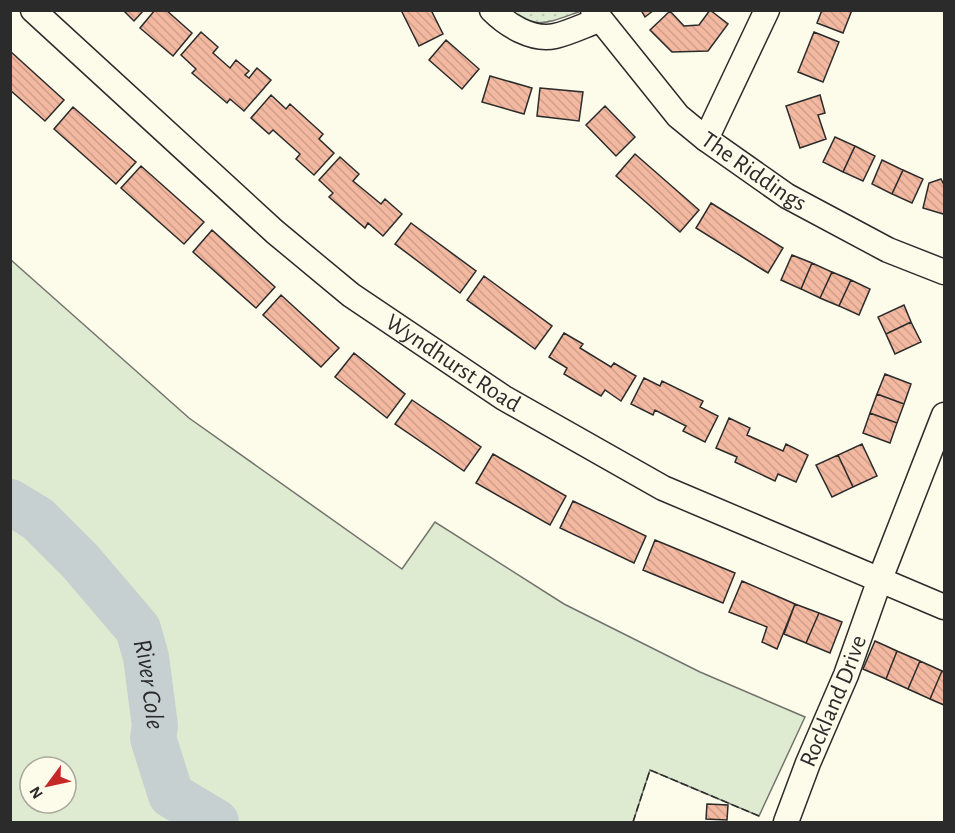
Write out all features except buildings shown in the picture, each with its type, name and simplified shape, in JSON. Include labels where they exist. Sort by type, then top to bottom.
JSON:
[{"type":"street","name":"Wyndhurst Road","points":[[33,10],[275,231],[351,295],[504,398],[663,488],[945,608]]},
{"type":"street","name":"The Riddings","points":[[492,10],[505,23],[525,34],[553,37],[596,15],[678,116],[706,139],[787,196],[888,250],[945,272]]},
{"type":"street","points":[[706,139],[767,10]]},
{"type":"street","name":"Rockland Drive","points":[[786,822],[808,763],[846,675],[880,579],[945,415]]},
{"type":"green space","points":[[505,11],[581,11],[560,19],[535,23]]},
{"type":"green space","points":[[11,260],[189,418],[402,569],[435,522],[564,604],[700,672],[805,717],[759,816],[650,770],[633,822],[11,822]]},
{"type":"waterway","name":"River Cole","points":[[10,502],[38,519],[80,561],[138,629],[146,657],[155,726],[153,738],[171,795],[216,822]]},
{"type":"fence","points":[[633,822],[650,770],[759,816]]}]
